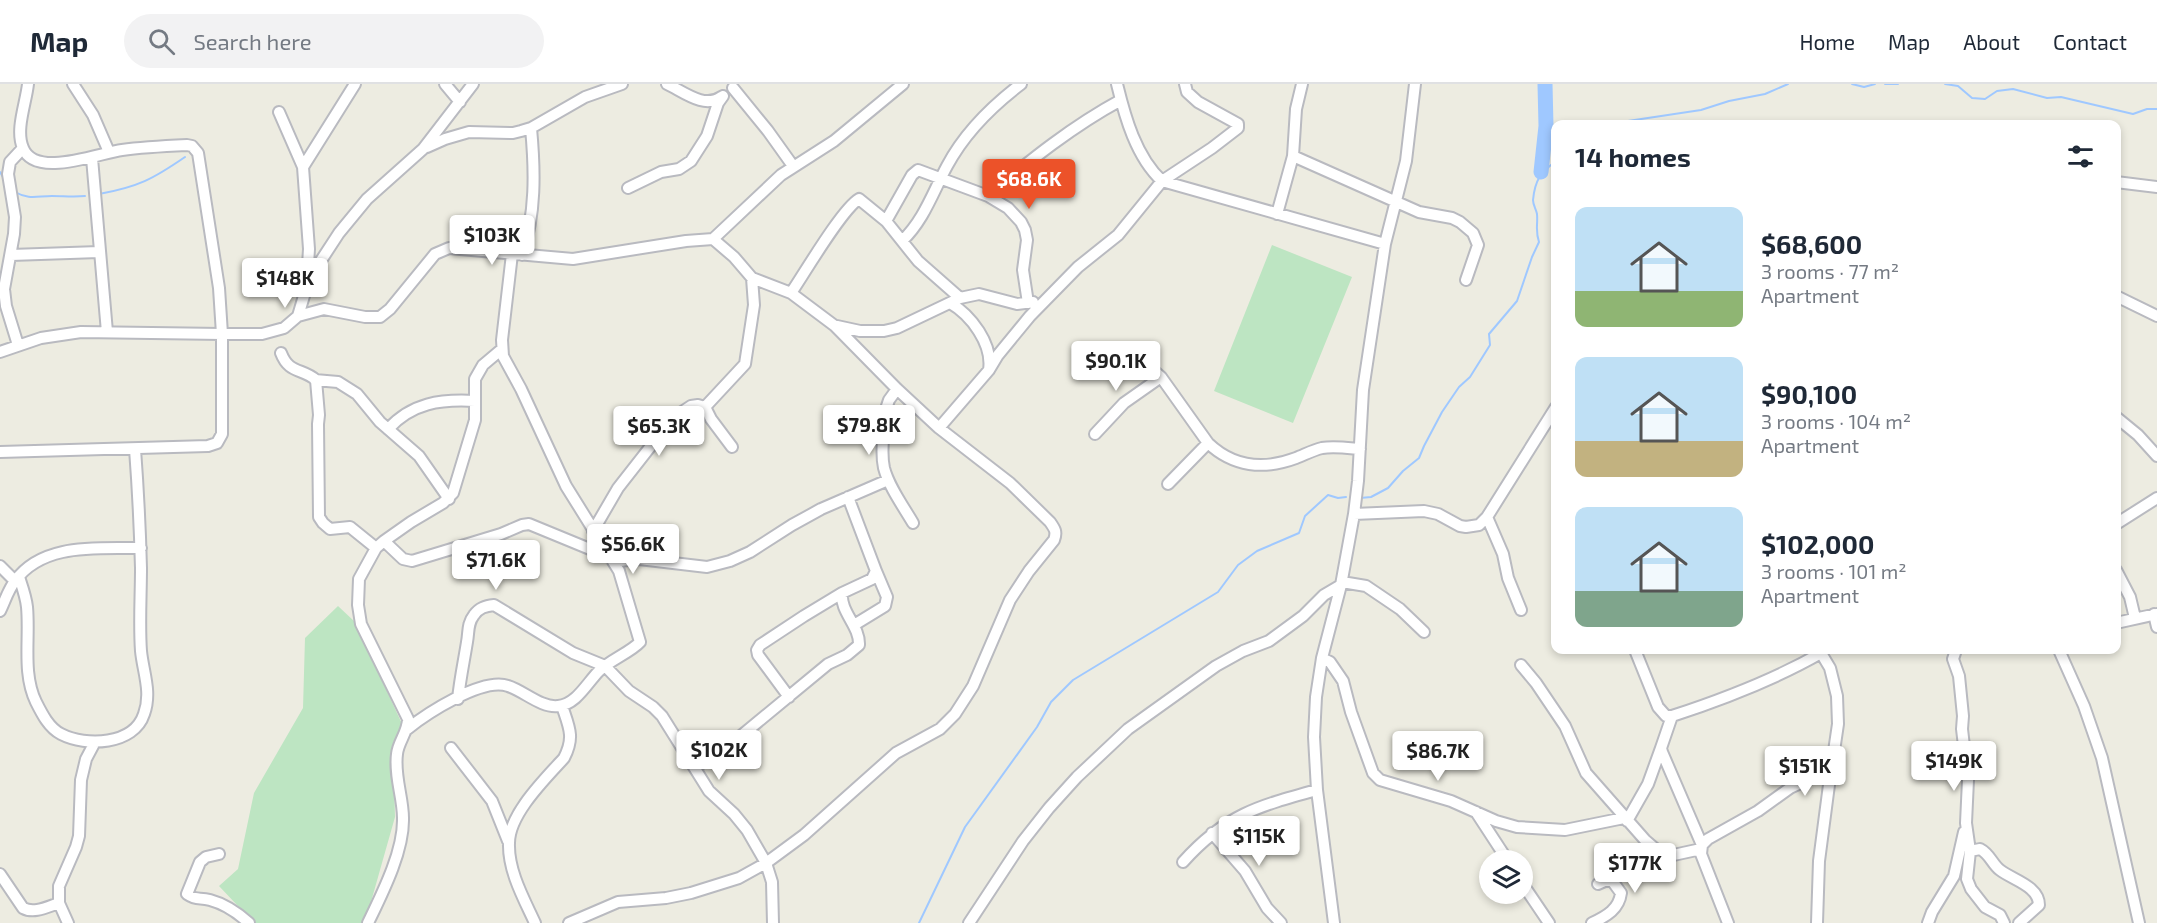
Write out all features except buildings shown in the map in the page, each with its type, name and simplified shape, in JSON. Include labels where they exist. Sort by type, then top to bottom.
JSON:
[{"type":"street","points":[[0,452],[208,446],[217,443],[222,434],[222,334],[219,288],[200,159],[196,149],[187,145],[109,152],[71,162],[39,161],[27,155],[23,148],[21,130],[28,84]]},
{"type":"street","points":[[74,84],[93,115],[109,152]]},
{"type":"street","points":[[303,167],[355,84]]},
{"type":"street","points":[[445,84],[460,102]]},
{"type":"street","points":[[305,288],[339,233],[367,199],[423,149],[473,84]]},
{"type":"street","points":[[423,149],[457,134],[513,133],[531,128],[585,97],[621,84]]},
{"type":"street","points":[[667,84],[705,102],[715,101],[735,86],[793,166]]},
{"type":"street","points":[[0,352],[56,335],[108,332],[222,334],[270,332],[284,328],[298,316],[324,309],[364,318],[380,317],[390,309],[435,254],[442,250],[456,248],[573,259],[713,238],[781,175],[834,141],[903,84]]},
{"type":"street","points":[[902,241],[918,224],[948,164],[969,134],[999,100],[1021,84]]},
{"type":"street","points":[[1117,84],[1142,154],[1162,181],[1385,244]]},
{"type":"street","points":[[939,428],[1045,300],[1078,267],[1118,235],[1162,181],[1238,128],[1238,124],[1198,102],[1187,92],[1185,84]]},
{"type":"street","points":[[1277,214],[1293,156],[1296,109],[1302,84]]},
{"type":"street","points":[[1334,923],[1317,790],[1314,714],[1322,658],[1341,584],[1354,514],[1363,390],[1385,244],[1406,161],[1415,84]]},
{"type":"street","points":[[628,188],[661,172],[679,170],[691,161],[707,136],[723,96]]},
{"type":"street","points":[[988,196],[1035,157],[1097,113],[1121,100]]},
{"type":"street","points":[[279,112],[303,167],[309,249],[305,288],[298,316]]},
{"type":"street","points":[[406,730],[458,699],[481,688],[497,684],[507,686],[545,704],[562,706],[579,694],[605,666],[639,642],[619,571],[556,466],[521,389],[503,356],[502,349],[517,255],[528,237],[533,202],[534,157],[531,128]]},
{"type":"street","points":[[18,345],[6,306],[4,289],[15,218],[8,174],[10,162],[23,148]]},
{"type":"street","points":[[1293,156],[1419,212],[1452,218],[1460,222],[1477,239],[1477,251],[1466,280]]},
{"type":"street","points":[[92,158],[108,332]]},
{"type":"street","points":[[886,221],[915,172],[921,170],[988,196],[1008,208],[1025,230],[1027,240],[1023,270],[1028,303]]},
{"type":"street","points":[[2121,183],[2157,187]]},
{"type":"street","points":[[791,293],[837,225],[857,200],[862,200],[886,221],[918,261],[955,300],[958,307],[976,328],[989,357],[989,370]]},
{"type":"street","points":[[569,923],[618,902],[666,898],[738,878],[766,863],[821,821],[896,753],[923,739],[948,722],[973,686],[1010,600],[1029,571],[1054,540],[1055,529],[1027,498],[939,428],[897,390],[835,326],[791,293],[752,278],[713,238]]},
{"type":"street","points":[[11,255],[99,252]]},
{"type":"street","points":[[705,407],[746,364],[753,305],[752,278]]},
{"type":"street","points":[[835,326],[860,332],[884,331],[897,328],[955,300],[979,294],[1017,304],[1045,300]]},
{"type":"street","points":[[2121,298],[2157,316]]},
{"type":"street","points":[[369,923],[402,837],[403,818],[397,773],[397,753],[408,719],[361,624],[358,579],[380,544],[449,499],[453,493],[475,420],[475,379],[483,365],[502,349]]},
{"type":"street","points":[[1129,349],[1161,377],[1208,443],[1235,461],[1256,466],[1281,463],[1326,447],[1360,449]]},
{"type":"street","points":[[281,352],[292,369],[311,376],[315,380],[319,415],[319,517],[330,529],[350,527],[403,559],[412,561],[529,524],[619,561],[639,559],[707,567],[730,561],[750,552],[792,525],[888,480]]},
{"type":"street","points":[[1095,434],[1125,403],[1161,377]]},
{"type":"street","points":[[315,380],[344,384],[346,388],[357,394],[388,429],[419,456],[449,499]]},
{"type":"street","points":[[897,390],[887,406],[883,455],[888,480],[913,523]]},
{"type":"street","points":[[388,429],[399,417],[436,401],[450,399],[475,401]]},
{"type":"street","points":[[593,531],[618,488],[658,436],[679,414],[691,406],[705,407],[732,447]]},
{"type":"street","points":[[1354,514],[1424,511],[1438,514],[1460,526],[1479,525],[1487,518],[1551,414]]},
{"type":"street","points":[[2121,421],[2138,435],[2157,456]]},
{"type":"street","points":[[1168,484],[1208,443]]},
{"type":"street","points":[[0,566],[17,578],[27,606],[28,674],[35,699],[51,726],[60,734],[77,740],[95,742],[111,740],[135,730],[146,711],[148,688],[141,650],[141,548],[135,449]]},
{"type":"street","points":[[848,497],[887,597],[885,606],[854,625]]},
{"type":"street","points":[[2121,521],[2157,498]]},
{"type":"street","points":[[1487,518],[1503,554],[1508,578],[1521,610]]},
{"type":"street","points":[[0,611],[17,578],[41,559],[53,553],[141,548]]},
{"type":"street","points":[[789,697],[758,655],[757,650],[760,645],[842,593],[872,579],[876,571]]},
{"type":"street","points":[[2121,580],[2130,597],[2135,618]]},
{"type":"street","points":[[969,923],[1023,842],[1049,808],[1077,777],[1128,729],[1216,666],[1243,651],[1269,641],[1303,616],[1324,595],[1341,584],[1366,586],[1400,609],[1424,632]]},
{"type":"street","points":[[694,767],[719,754],[828,664],[848,655],[859,645],[860,637],[841,601],[842,593]]},
{"type":"street","points":[[458,699],[468,627],[474,614],[484,606],[494,605],[573,653],[605,666],[629,691],[662,716],[713,797],[734,814],[747,830],[766,863],[772,882],[773,923]]},
{"type":"street","points":[[2121,622],[2156,614],[2157,627]]},
{"type":"street","points":[[1637,654],[1658,707],[1666,716],[1734,695],[1789,672],[1817,654]]},
{"type":"street","points":[[1817,923],[1818,880],[1838,724],[1838,696],[1823,654]]},
{"type":"street","points":[[1928,923],[1932,912],[1954,876],[1966,823],[1968,780],[1959,676],[1953,659],[1955,654]]},
{"type":"street","points":[[2061,654],[2084,706],[2102,758],[2139,923]]},
{"type":"street","points":[[1322,658],[1330,662],[1343,681],[1351,712],[1376,777],[1451,801],[1496,821],[1517,827],[1565,830],[1626,820],[1648,784],[1672,716]]},
{"type":"street","points":[[1521,665],[1536,683],[1564,726],[1586,773],[1645,840],[1664,855],[1675,855],[1701,847],[1708,839],[1758,811],[1790,788],[1818,775],[1833,758]]},
{"type":"street","points":[[508,841],[517,816],[570,748],[572,737],[562,706]]},
{"type":"street","points":[[68,923],[59,903],[58,886],[73,856],[79,836],[81,780],[86,759],[95,742]]},
{"type":"street","points":[[451,748],[492,801],[508,841],[518,886],[536,923]]},
{"type":"street","points":[[1661,748],[1701,847],[1728,923]]},
{"type":"street","points":[[1183,862],[1212,833],[1247,812],[1317,790]]},
{"type":"street","points":[[1476,812],[1501,850]]},
{"type":"street","points":[[1966,823],[1970,851],[1967,879],[1969,885],[1984,906],[2000,915],[2004,923]]},
{"type":"street","points":[[1212,833],[1245,871],[1267,908],[1281,923]]},
{"type":"street","points":[[1970,851],[1980,849],[1987,852],[2001,871],[2028,887],[2036,895],[2039,905],[2019,923]]},
{"type":"street","points":[[219,854],[206,857],[200,862],[187,894],[194,900],[207,899],[226,906],[249,923]]},
{"type":"street","points":[[0,874],[22,908],[33,911],[59,903]]},
{"type":"street","points":[[1592,923],[1610,912],[1619,903],[1621,893],[1613,882],[1607,880],[1598,884]]},
{"type":"street","points":[[1533,899],[1549,923]]},
{"type":"green space","points":[[1272,245],[1352,277],[1293,423],[1214,391]]},
{"type":"green space","points":[[338,606],[355,622],[403,726],[393,743],[395,817],[365,923],[254,923],[219,886],[238,869],[254,793],[303,708],[305,638]]},
{"type":"waterway","points":[[1541,172],[1546,126],[1545,84]]},
{"type":"waterway","points":[[1635,120],[1701,110],[1729,101],[1765,94],[1788,84]]},
{"type":"waterway","points":[[1852,84],[1864,87],[1875,84]]},
{"type":"waterway","points":[[1885,84],[1898,84]]},
{"type":"waterway","points":[[1945,84],[1958,86],[1972,98],[1985,99],[1997,91],[2013,89],[2047,98],[2061,97],[2133,114],[2147,109],[2157,109]]},
{"type":"waterway","points":[[99,194],[145,181],[185,157]]},
{"type":"waterway","points":[[1360,498],[1371,497],[1388,488],[1419,458],[1442,412],[1459,387],[1470,377],[1490,345],[1489,334],[1517,301],[1539,242],[1537,214],[1533,204],[1535,187],[1542,173],[1551,165]]},
{"type":"waterway","points":[[0,172],[4,179]]},
{"type":"waterway","points":[[15,192],[29,197],[85,196]]},
{"type":"waterway","points":[[919,923],[965,827],[1037,727],[1051,702],[1073,680],[1218,592],[1238,565],[1257,551],[1299,533],[1305,516],[1328,495],[1338,498],[1346,497]]}]
